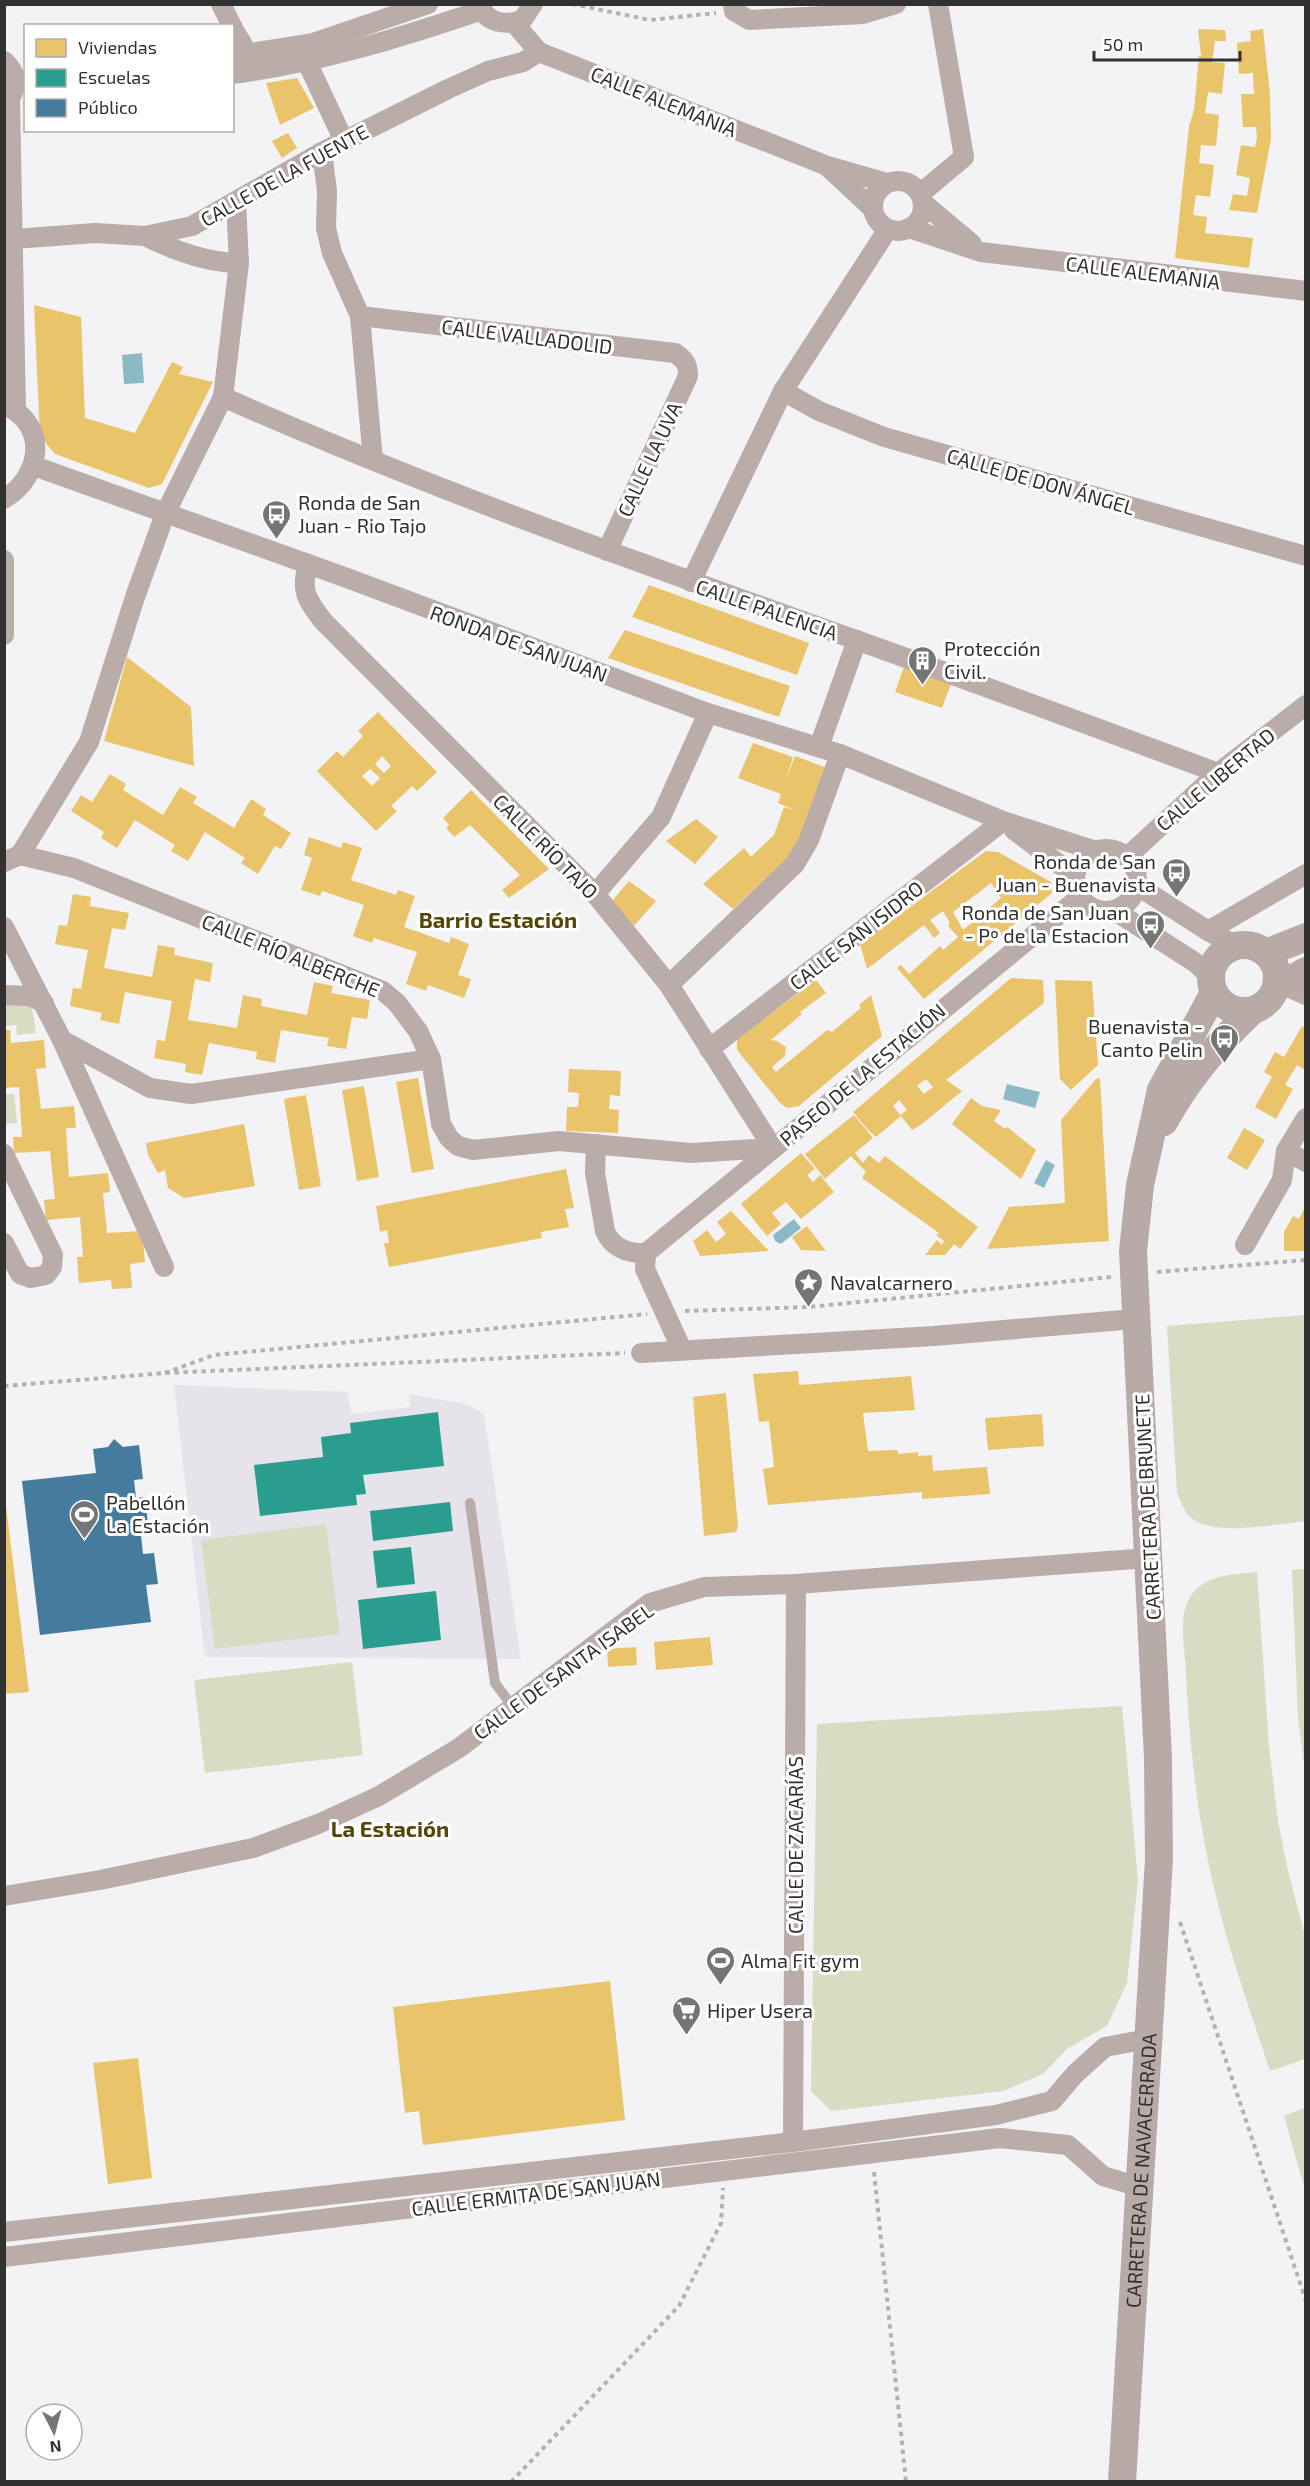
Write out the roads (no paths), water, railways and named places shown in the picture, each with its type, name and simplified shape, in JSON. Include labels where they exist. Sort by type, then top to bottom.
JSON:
[{"type":"street","points":[[220,4],[231,24]]},
{"type":"street","points":[[234,72],[246,61],[313,43],[428,4]]},
{"type":"street","points":[[246,61],[307,62],[430,28],[481,7],[495,21],[514,23],[523,19],[533,4]]},
{"type":"street","points":[[734,8],[749,20],[863,14],[896,4]]},
{"type":"street","points":[[938,4],[964,157],[922,199],[919,219],[909,228],[900,231],[888,229],[878,222],[873,209],[875,194],[887,183],[898,180],[912,184],[922,199],[981,252]]},
{"type":"street","name":"CALLE ALEMANIA","points":[[514,23],[539,52],[825,165],[887,183]]},
{"type":"street","points":[[234,31],[246,61]]},
{"type":"street","name":"CALLE DE LA FUENTE","points":[[14,239],[95,233],[145,236],[192,225],[322,152],[448,89],[489,71],[523,62],[539,52]]},
{"type":"street","points":[[4,499],[17,491],[27,480],[36,450],[33,435],[25,420],[10,408],[14,239],[12,62]]},
{"type":"street","points":[[307,62],[344,141]]},
{"type":"street","points":[[322,152],[327,191],[326,228],[332,253],[360,316],[373,460]]},
{"type":"street","name":"CALLE ALEMANIA","points":[[825,165],[873,209]]},
{"type":"street","points":[[12,858],[90,742],[135,597],[165,514],[223,397],[239,263],[236,202]]},
{"type":"street","name":"CALLE ALEMANIA","points":[[909,228],[981,252],[1305,291]]},
{"type":"street","points":[[691,582],[783,391],[888,229]]},
{"type":"street","points":[[145,236],[220,263],[239,263]]},
{"type":"street","name":"CALLE VALLADOLID","points":[[360,316],[675,353],[684,359],[688,367]]},
{"type":"street","name":"CALLE LA UVA","points":[[607,551],[687,376],[688,367]]},
{"type":"street","name":"CALLE DE DON ÁNGEL","points":[[783,391],[819,411],[884,437],[1305,556]]},
{"type":"street","name":"CALLE PALENCIA","points":[[223,397],[320,440],[607,551],[1218,772]]},
{"type":"street","name":"RONDA DE SAN JUAN","points":[[33,466],[708,712],[840,754],[1003,821],[1096,851],[1108,849],[1127,856]]},
{"type":"street","points":[[4,560],[4,635]]},
{"type":"street","name":"CALLE RÍO TAJO","points":[[308,565],[303,582],[308,601],[323,621],[595,894],[669,985],[773,1148]]},
{"type":"street","points":[[819,747],[857,640]]},
{"type":"street","name":"CALLE LIBERTAD","points":[[1127,856],[1218,772],[1305,705]]},
{"type":"street","points":[[595,894],[661,817],[708,712]]},
{"type":"street","points":[[669,985],[795,864],[809,840],[840,754]]},
{"type":"street","name":"RONDA DE SAN JUAN","points":[[1003,821],[1075,876]]},
{"type":"street","name":"CALLE SAN ISIDRO","points":[[710,1049],[1003,821]]},
{"type":"street","points":[[1096,851],[1086,856],[1079,864],[1075,876],[1075,887],[1079,898],[1087,906],[1101,912],[1115,911],[1134,897],[1138,886],[1137,873],[1127,856]]},
{"type":"street","name":"CALLE RÍO ALBERCHE","points":[[12,858],[74,868],[383,991],[397,1003],[418,1031],[431,1059],[441,1124],[449,1138],[458,1146],[473,1150],[559,1141],[691,1153],[773,1148]]},
{"type":"street","points":[[1208,931],[1305,874]]},
{"type":"street","points":[[1115,911],[1196,963],[1213,986],[1221,1002],[1230,1008],[1252,1011],[1269,1001],[1277,982],[1275,965],[1266,953],[1247,945],[1237,945],[1208,931],[1138,886]]},
{"type":"street","name":"PASEO DE LA ESTACIÓN","points":[[646,1253],[1079,898]]},
{"type":"street","points":[[4,927],[62,1040],[164,1267]]},
{"type":"street","points":[[1266,953],[1305,938]]},
{"type":"street","points":[[1213,986],[1213,967],[1218,957],[1237,945]]},
{"type":"street","points":[[1277,982],[1292,979],[1305,970]]},
{"type":"street","points":[[1277,982],[1305,995]]},
{"type":"street","name":"CARRETERA DE BRUNETE","points":[[1159,1859],[1158,1758],[1135,1309],[1141,1262],[1140,1185],[1161,1090],[1213,986]]},
{"type":"street","points":[[4,996],[29,996],[44,1003]]},
{"type":"street","name":"CARRETERA DE BRUNETE","points":[[1146,1156],[1176,1100],[1236,1026],[1252,1011]]},
{"type":"street","points":[[62,1040],[150,1088],[191,1094],[431,1059]]},
{"type":"street","points":[[1245,1245],[1282,1180],[1286,1151],[1305,1118]]},
{"type":"street","points":[[596,1144],[595,1173],[605,1231],[609,1239],[622,1249],[635,1253],[646,1253],[645,1269],[682,1350]]},
{"type":"street","points":[[1286,1151],[1305,1162]]},
{"type":"street","points":[[4,1154],[54,1255],[52,1267],[46,1275],[31,1278],[20,1274],[4,1243]]},
{"type":"street","points":[[641,1353],[934,1336],[1135,1309]]},
{"type":"street","name":"CALLE DE SANTA ISABEL","points":[[4,1896],[100,1880],[253,1848],[318,1824],[379,1796],[459,1748],[650,1603],[704,1587],[796,1584],[1149,1558]]},
{"type":"street","name":"CALLE DE ZACARÍAS","points":[[793,2142],[796,1584]]},
{"type":"street","name":"CARRETERA DE NAVACERRADA","points":[[1122,2481],[1159,1859]]},
{"type":"street","name":"CALLE ERMITA DE SAN JUAN","points":[[4,2232],[793,2142],[996,2115],[1052,2101],[1075,2074],[1105,2047],[1148,2039]]},
{"type":"street","name":"CALLE ERMITA DE SAN JUAN","points":[[4,2256],[1000,2138],[1068,2145],[1103,2176],[1138,2187]]},
{"type":"lane","points":[[470,1503],[495,1683],[513,1707]]},
{"type":"water","points":[[142,353],[144,383],[124,384],[122,355]]},
{"type":"water","points":[[1007,1084],[1040,1092],[1035,1108],[1003,1099]]},
{"type":"water","points":[[1046,1160],[1055,1165],[1044,1188],[1034,1183]]},
{"type":"water","points":[[794,1219],[801,1228],[781,1244],[775,1241],[773,1235]]},
{"type":"place","name":"Ronda de San Juan - Rio Tajo","points":[[277,540]]},
{"type":"place","name":"Protección Civil.","points":[[923,686]]},
{"type":"place","name":"Ronda de San Juan - Buenavista","points":[[1177,898]]},
{"type":"place","name":"Ronda de San Juan - Pº de la Estacion","points":[[1150,950]]},
{"type":"place","name":"Buenavista - Canto Pelin","points":[[1224,1064]]},
{"type":"place","name":"Navalcarnero","points":[[809,1308]]},
{"type":"place","name":"Pabellón La Estación","points":[[85,1540]]},
{"type":"place","name":"Alma Fit gym","points":[[720,1986]]},
{"type":"place","name":"Hiper Usera","points":[[686,2036]]},
{"type":"district","name":"Barrio Estación","points":[[498,919]]},
{"type":"district","name":"La Estación","points":[[390,1828]]}]
